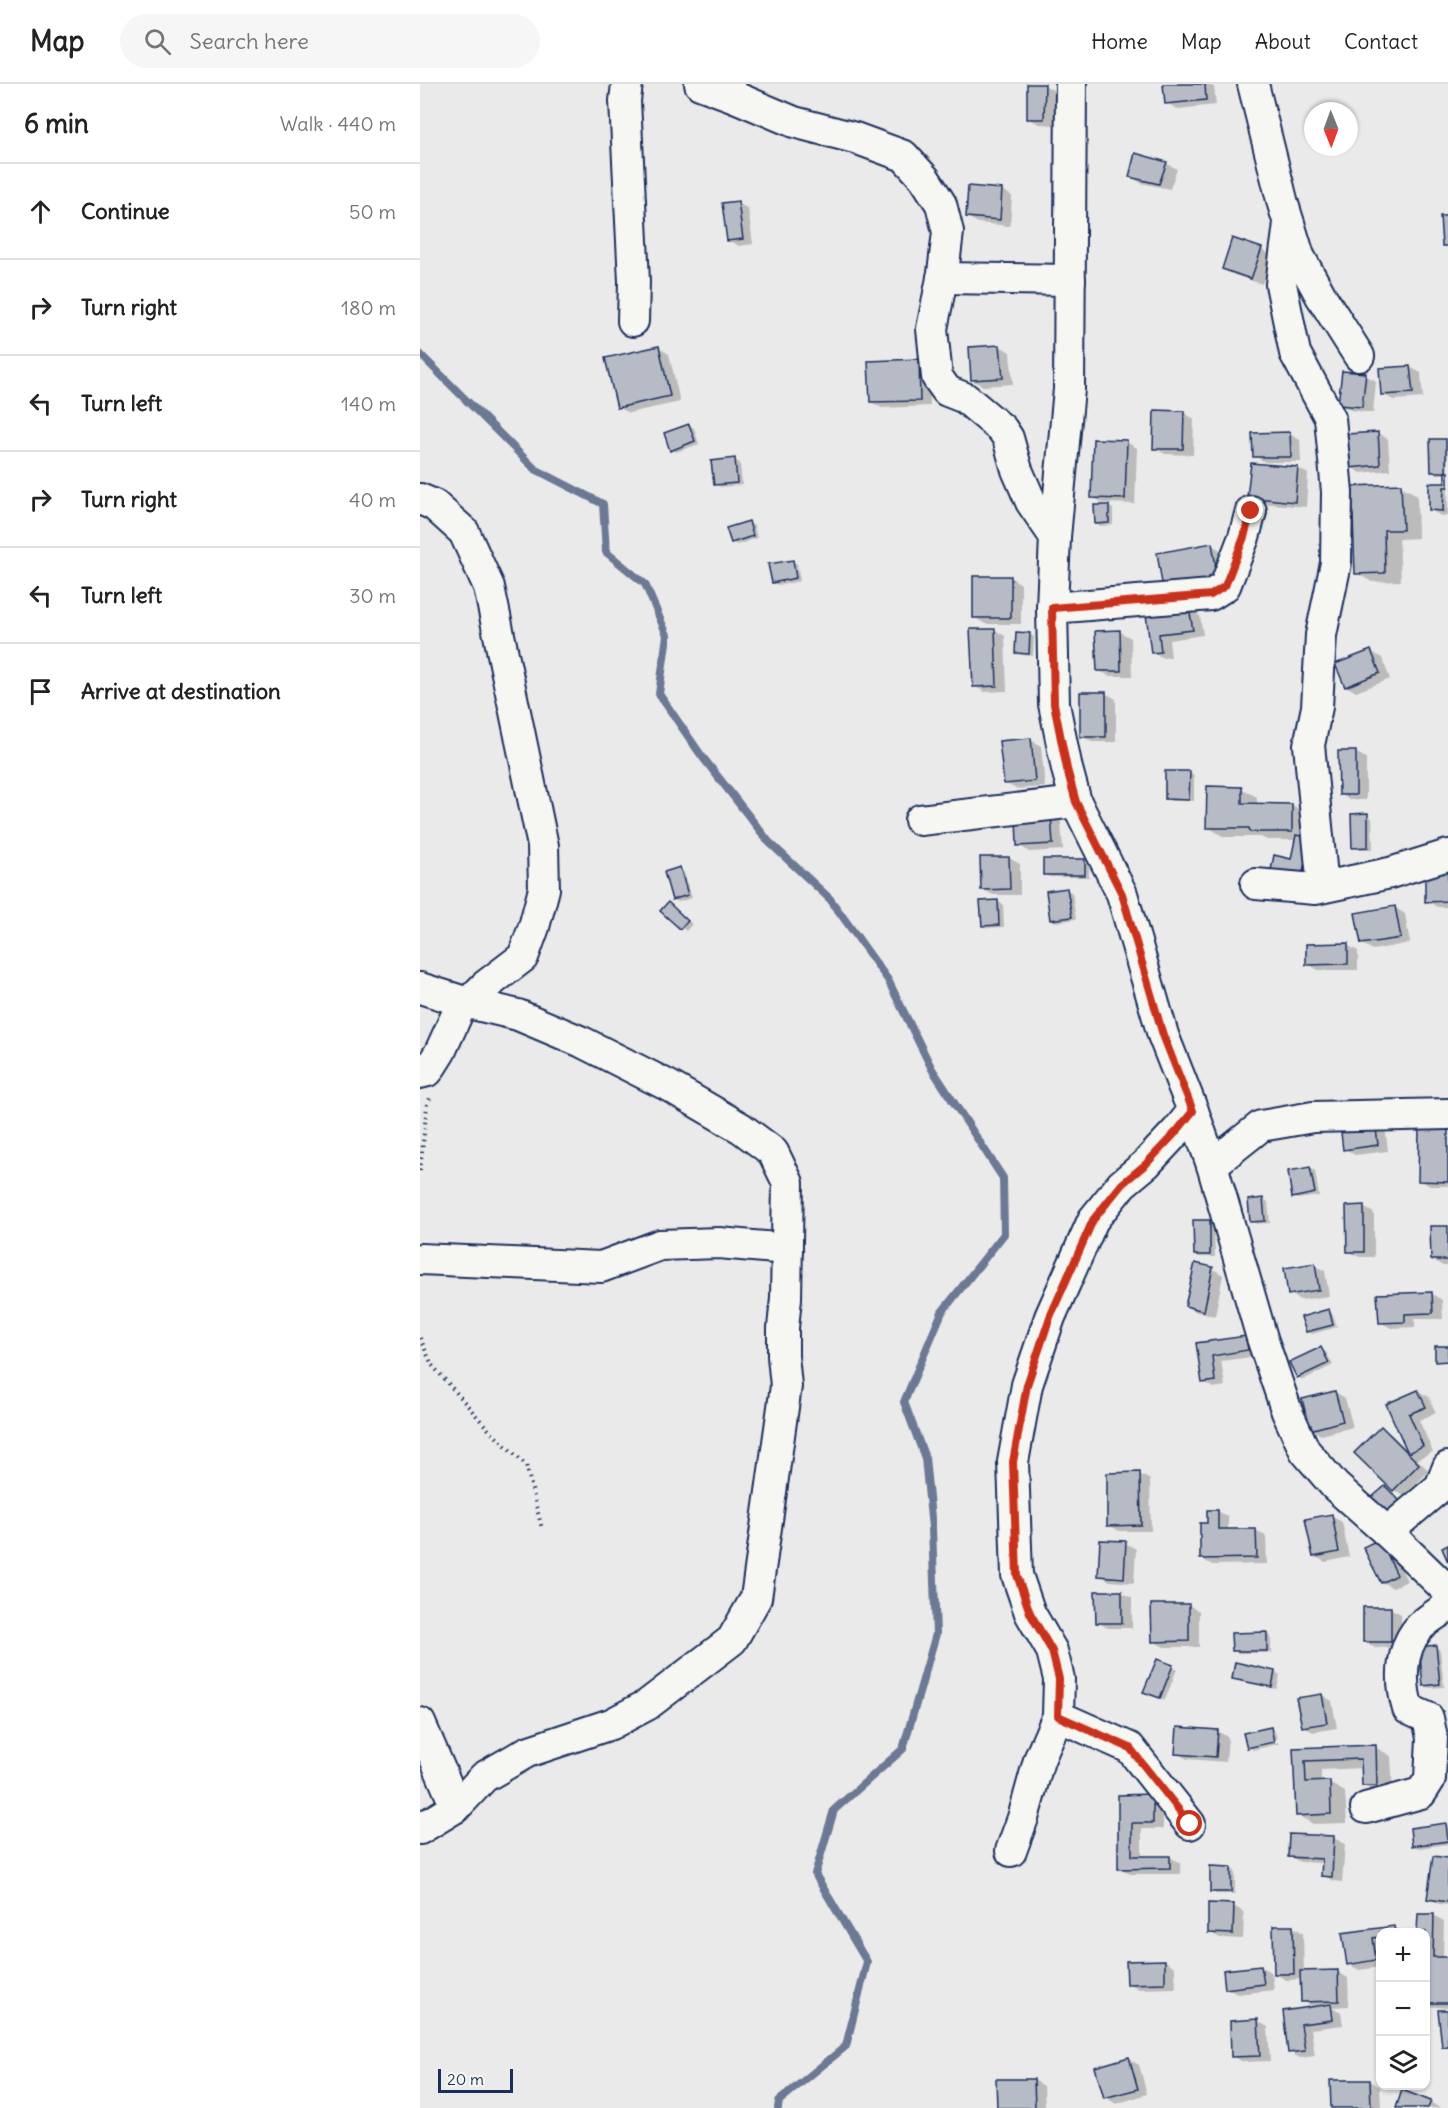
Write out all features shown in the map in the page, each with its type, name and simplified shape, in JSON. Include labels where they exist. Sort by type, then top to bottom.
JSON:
[{"type":"street","points":[[627,84],[625,101],[634,281],[633,321]]},
{"type":"street","points":[[700,84],[731,91],[794,122],[855,138],[904,156],[925,179],[940,204],[948,232],[932,329],[937,377],[947,391],[965,398],[1002,429],[1008,438],[1017,471],[1031,502],[1055,537]]},
{"type":"street","points":[[1071,84],[1069,389],[1055,537],[1052,608],[1054,704],[1067,769],[1076,802],[1122,894],[1163,1035],[1212,1165],[1262,1338],[1287,1412],[1305,1451],[1335,1486],[1448,1591]]},
{"type":"street","points":[[1253,84],[1299,256],[1359,356]]},
{"type":"street","points":[[1289,224],[1281,284],[1295,353],[1330,418],[1337,492],[1336,563],[1321,635],[1317,707],[1309,745],[1323,887]]},
{"type":"street","points":[[942,278],[1070,280]]},
{"type":"street","points":[[420,499],[434,505],[464,532],[489,587],[543,846],[544,889],[523,957],[465,1002],[428,1071],[420,1073]]},
{"type":"street","points":[[1052,608],[1211,595],[1225,586],[1244,537],[1251,511]]},
{"type":"street","points":[[920,820],[1076,802]]},
{"type":"street","points":[[1256,884],[1315,889],[1390,873],[1448,855]]},
{"type":"street","points":[[420,988],[518,1015],[582,1042],[669,1086],[730,1122],[773,1152],[788,1183],[786,1298],[783,1328],[786,1386],[756,1598],[732,1640],[647,1705],[611,1724],[527,1752],[484,1777],[456,1807],[420,1829]]},
{"type":"street","points":[[1011,1851],[1039,1760],[1058,1716],[1059,1679],[1052,1651],[1030,1613],[1017,1575],[1013,1462],[1027,1385],[1050,1317],[1093,1220],[1122,1184],[1146,1164],[1193,1111]]},
{"type":"street","points":[[1212,1165],[1261,1126],[1313,1117],[1448,1114]]},
{"type":"street","points":[[420,1259],[601,1267],[660,1245],[719,1243],[787,1249]]},
{"type":"street","points":[[1387,1532],[1440,1488],[1448,1467]]},
{"type":"street","points":[[1366,1808],[1421,1793],[1430,1779],[1431,1727],[1428,1718],[1408,1709],[1402,1682],[1406,1648],[1419,1628],[1448,1606]]},
{"type":"street","points":[[1058,1716],[1130,1748],[1190,1824]]},
{"type":"street","points":[[420,1723],[456,1807]]},
{"type":"path","points":[[420,1338],[432,1365],[489,1430],[526,1465],[542,1529]]},
{"type":"building","points":[[1027,84],[1045,84],[1044,119],[1027,119]]},
{"type":"building","points":[[1163,84],[1205,84],[1206,100],[1165,104]]},
{"type":"building","points":[[1135,153],[1167,162],[1159,184],[1129,177]]},
{"type":"building","points":[[968,186],[1002,189],[1000,220],[966,217]]},
{"type":"building","points":[[738,201],[743,239],[727,241],[722,203]]},
{"type":"building","points":[[1440,216],[1448,216],[1448,246],[1442,246]]},
{"type":"building","points":[[1232,238],[1262,248],[1251,279],[1222,269]]},
{"type":"building","points":[[1000,345],[1003,378],[971,380],[969,347]]},
{"type":"building","points":[[659,346],[670,396],[617,408],[605,358]]},
{"type":"building","points":[[919,359],[920,401],[870,402],[868,361]]},
{"type":"building","points":[[1410,366],[1413,393],[1381,395],[1379,368]]},
{"type":"building","points":[[1342,371],[1366,373],[1362,407],[1338,405]]},
{"type":"building","points":[[1154,410],[1184,411],[1183,449],[1153,449]]},
{"type":"building","points":[[689,424],[695,441],[670,451],[664,433]]},
{"type":"building","points":[[1290,432],[1291,457],[1253,457],[1252,433]]},
{"type":"building","points":[[1378,432],[1380,465],[1349,468],[1346,434]]},
{"type":"building","points":[[1093,439],[1127,440],[1125,499],[1091,498]]},
{"type":"building","points":[[1430,439],[1446,439],[1446,472],[1431,472]]},
{"type":"building","points":[[735,458],[737,483],[714,485],[711,461]]},
{"type":"building","points":[[1251,463],[1298,467],[1295,502],[1247,497]]},
{"type":"building","points":[[1445,472],[1448,472],[1448,487],[1444,487],[1443,511],[1429,510],[1429,483],[1445,483]]},
{"type":"building","points":[[1401,484],[1403,530],[1384,530],[1385,573],[1355,574],[1352,486]]},
{"type":"building","points":[[1094,505],[1109,505],[1109,523],[1095,524]]},
{"type":"building","points":[[749,521],[753,536],[731,543],[726,528]]},
{"type":"building","points":[[1212,543],[1218,580],[1163,589],[1157,553]]},
{"type":"building","points":[[793,560],[796,578],[772,583],[768,564]]},
{"type":"building","points":[[973,576],[1011,576],[1011,618],[973,618]]},
{"type":"building","points":[[1189,608],[1193,630],[1159,634],[1161,652],[1151,653],[1146,614]]},
{"type":"building","points":[[970,629],[995,629],[997,686],[973,687]]},
{"type":"building","points":[[1120,630],[1121,671],[1097,671],[1095,631]]},
{"type":"building","points":[[1016,632],[1030,633],[1029,654],[1015,653]]},
{"type":"building","points":[[1371,650],[1380,673],[1345,687],[1335,664]]},
{"type":"building","points":[[1080,692],[1106,692],[1106,737],[1080,737]]},
{"type":"building","points":[[1031,738],[1035,781],[1004,784],[999,741]]},
{"type":"building","points":[[1338,751],[1356,751],[1356,795],[1339,795]]},
{"type":"building","points":[[1165,771],[1190,771],[1189,800],[1165,799]]},
{"type":"building","points":[[1207,786],[1242,787],[1242,803],[1292,804],[1292,832],[1250,832],[1249,828],[1206,828]]},
{"type":"building","points":[[1368,813],[1368,847],[1352,848],[1351,814]]},
{"type":"building","points":[[1051,814],[1053,844],[1017,846],[1016,816]]},
{"type":"building","points":[[1296,835],[1310,838],[1302,876],[1271,870],[1274,855],[1291,859]]},
{"type":"building","points":[[980,857],[1009,857],[1010,889],[981,890]]},
{"type":"building","points":[[1043,859],[1085,859],[1085,875],[1043,875]]},
{"type":"building","points":[[680,867],[688,895],[672,900],[664,872]]},
{"type":"building","points":[[1448,867],[1448,901],[1425,902],[1425,868]]},
{"type":"building","points":[[1067,888],[1072,917],[1050,920],[1046,891]]},
{"type":"building","points":[[998,900],[999,925],[982,926],[980,901]]},
{"type":"building","points":[[668,902],[688,921],[680,929],[660,911]]},
{"type":"building","points":[[1395,906],[1401,938],[1361,944],[1355,913]]},
{"type":"building","points":[[1348,943],[1348,964],[1306,965],[1306,944]]},
{"type":"building","points":[[1375,1120],[1378,1145],[1343,1150],[1340,1124]]},
{"type":"building","points":[[1419,1127],[1448,1128],[1448,1182],[1418,1181]]},
{"type":"building","points":[[1310,1167],[1315,1193],[1292,1198],[1288,1171]]},
{"type":"building","points":[[1263,1198],[1265,1221],[1250,1222],[1248,1200]]},
{"type":"building","points":[[1364,1205],[1364,1252],[1347,1252],[1346,1206]]},
{"type":"building","points":[[1193,1220],[1210,1220],[1210,1255],[1194,1255]]},
{"type":"building","points":[[1430,1226],[1448,1226],[1448,1260],[1431,1260]]},
{"type":"building","points":[[1195,1263],[1213,1267],[1204,1311],[1185,1306]]},
{"type":"building","points":[[1315,1263],[1319,1290],[1288,1295],[1284,1268]]},
{"type":"building","points":[[1432,1292],[1433,1313],[1405,1314],[1405,1322],[1379,1323],[1377,1294]]},
{"type":"building","points":[[1329,1309],[1333,1325],[1306,1332],[1301,1317]]},
{"type":"building","points":[[1246,1336],[1248,1350],[1212,1356],[1215,1381],[1202,1383],[1196,1343]]},
{"type":"building","points":[[1435,1346],[1448,1346],[1448,1361],[1435,1362]]},
{"type":"building","points":[[1321,1347],[1329,1363],[1297,1378],[1289,1362]]},
{"type":"building","points":[[1418,1390],[1426,1407],[1409,1414],[1423,1446],[1408,1453],[1386,1404]]},
{"type":"building","points":[[1335,1391],[1343,1421],[1310,1430],[1302,1399]]},
{"type":"building","points":[[1381,1426],[1419,1464],[1393,1491],[1354,1453]]},
{"type":"building","points":[[1140,1472],[1141,1525],[1107,1526],[1107,1473]]},
{"type":"building","points":[[1385,1486],[1402,1503],[1388,1516],[1371,1498]]},
{"type":"building","points":[[1207,1510],[1218,1510],[1218,1529],[1256,1529],[1257,1558],[1200,1559],[1200,1523],[1207,1523]]},
{"type":"building","points":[[1332,1514],[1339,1552],[1313,1557],[1305,1519]]},
{"type":"building","points":[[1380,1539],[1397,1575],[1381,1583],[1363,1547]]},
{"type":"building","points":[[1100,1540],[1126,1541],[1124,1578],[1098,1576]]},
{"type":"building","points":[[1448,1545],[1448,1562],[1442,1548]]},
{"type":"building","points":[[1095,1591],[1122,1591],[1122,1623],[1096,1623]]},
{"type":"building","points":[[1151,1604],[1189,1604],[1189,1641],[1152,1642]]},
{"type":"building","points":[[1363,1607],[1391,1607],[1391,1642],[1363,1642]]},
{"type":"building","points":[[1267,1632],[1267,1651],[1232,1651],[1231,1633]]},
{"type":"building","points":[[1436,1645],[1440,1684],[1423,1686],[1419,1647]]},
{"type":"building","points":[[1157,1659],[1173,1665],[1160,1698],[1143,1692]]},
{"type":"building","points":[[1235,1662],[1275,1671],[1272,1687],[1232,1679]]},
{"type":"building","points":[[1322,1694],[1327,1723],[1302,1727],[1296,1698]]},
{"type":"building","points":[[1177,1727],[1218,1730],[1216,1757],[1175,1754]]},
{"type":"building","points":[[1271,1727],[1274,1742],[1247,1748],[1243,1733]]},
{"type":"building","points":[[1376,1745],[1377,1786],[1362,1786],[1361,1759],[1305,1761],[1306,1782],[1330,1781],[1331,1814],[1296,1816],[1293,1748]]},
{"type":"building","points":[[1153,1794],[1153,1823],[1132,1823],[1132,1856],[1170,1856],[1170,1868],[1118,1869],[1118,1795]]},
{"type":"building","points":[[1446,1823],[1448,1841],[1412,1846],[1410,1828]]},
{"type":"building","points":[[1289,1834],[1334,1836],[1332,1877],[1321,1876],[1322,1859],[1288,1857]]},
{"type":"building","points":[[1433,1856],[1448,1858],[1448,1902],[1427,1899]]},
{"type":"building","points":[[1210,1866],[1231,1867],[1231,1892],[1210,1892]]},
{"type":"building","points":[[1208,1903],[1234,1904],[1233,1934],[1208,1933]]},
{"type":"building","points":[[1418,1914],[1434,1914],[1433,1957],[1448,1957],[1448,2003],[1430,2003],[1430,1928],[1417,1928]]},
{"type":"building","points":[[1273,1926],[1293,1926],[1294,1974],[1274,1974]]},
{"type":"building","points":[[1376,1928],[1376,1938],[1373,1938],[1376,1960],[1347,1965],[1342,1933]]},
{"type":"building","points":[[1165,1960],[1165,1983],[1127,1984],[1126,1961]]},
{"type":"building","points":[[1261,1966],[1264,1984],[1225,1989],[1223,1970]]},
{"type":"building","points":[[1338,1970],[1339,2001],[1301,2002],[1300,1971]]},
{"type":"building","points":[[1331,2004],[1333,2020],[1301,2024],[1305,2051],[1288,2053],[1283,2011]]},
{"type":"building","points":[[1438,2010],[1448,2010],[1448,2046],[1442,2047]]},
{"type":"building","points":[[1258,2019],[1260,2056],[1231,2057],[1230,2021]]},
{"type":"building","points":[[1129,2057],[1138,2089],[1104,2098],[1095,2067]]},
{"type":"building","points":[[996,2079],[1034,2079],[1035,2108],[997,2108]]},
{"type":"building","points":[[1330,2080],[1370,2080],[1371,2108],[1331,2108]]},
{"type":"building","points":[[1402,2090],[1431,2101],[1428,2108],[1396,2108]]},
{"type":"waterway","points":[[420,354],[535,469],[603,504],[606,552],[645,584],[667,635],[659,694],[701,755],[769,842],[830,899],[888,980],[932,1069],[1003,1178],[1004,1234],[942,1312],[904,1402],[925,1458],[932,1528],[936,1634],[903,1749],[834,1810],[815,1874],[867,1962],[846,2046],[779,2101],[778,2108]]},
{"type":"route","points":[[1190,1824],[1130,1748],[1058,1716],[1059,1679],[1052,1651],[1030,1613],[1017,1575],[1013,1462],[1027,1385],[1050,1317],[1093,1220],[1108,1198],[1146,1164],[1193,1111],[1163,1035],[1122,894],[1076,802],[1054,704],[1052,608],[1211,595],[1225,586],[1244,537],[1251,511]]}]
